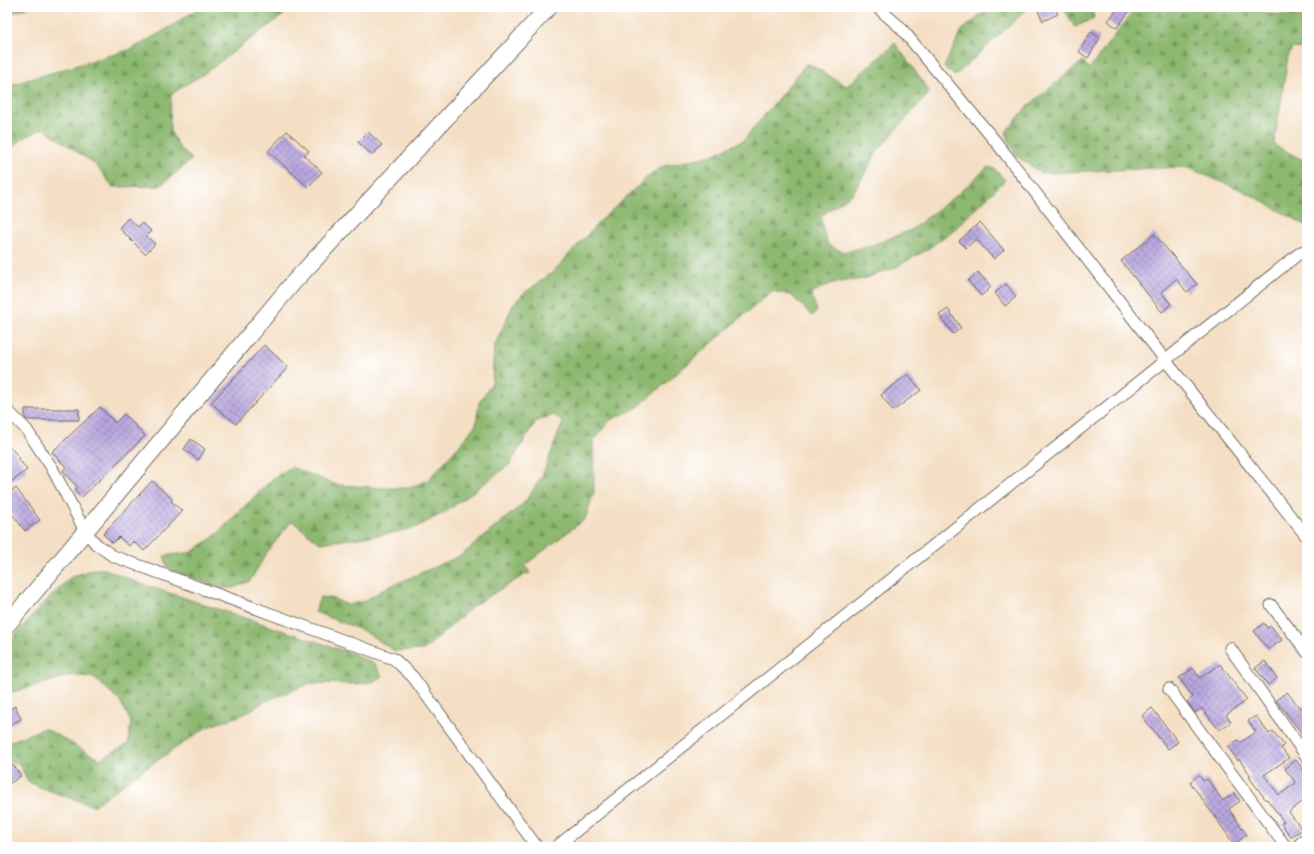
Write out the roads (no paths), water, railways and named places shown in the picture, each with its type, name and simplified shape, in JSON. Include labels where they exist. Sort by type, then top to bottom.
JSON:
[{"type":"street","points":[[7,625],[292,284],[550,7]]},
{"type":"street","points":[[877,7],[900,27],[996,142],[1166,361],[1307,537]]},
{"type":"street","points":[[556,847],[1301,252],[1307,250]]},
{"type":"street","points":[[7,410],[26,429],[52,468],[85,531],[96,544],[113,556],[394,659],[413,677],[537,847]]},
{"type":"street","points":[[1271,605],[1307,652]]},
{"type":"street","points":[[1230,648],[1307,757]]},
{"type":"street","points":[[1170,689],[1286,847]]},
{"type":"street","points":[[1300,847],[1307,842]]}]
